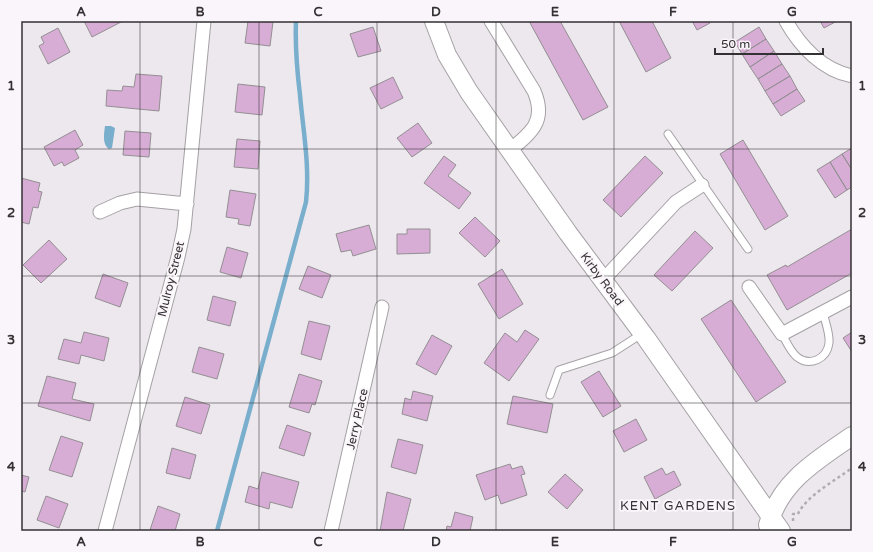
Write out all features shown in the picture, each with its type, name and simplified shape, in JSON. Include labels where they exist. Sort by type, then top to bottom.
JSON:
[{"type":"main road","name":"Kirby Road","points":[[434,21],[447,55],[459,77],[603,280],[643,333],[769,523],[787,528]]},
{"type":"main road","points":[[769,523],[787,489],[796,478],[852,436]]},
{"type":"street","name":"Mulroy Street","points":[[105,531],[178,257],[184,229],[204,21]]},
{"type":"street","points":[[491,21],[534,91],[539,109],[538,120],[535,127],[524,139],[510,150]]},
{"type":"street","points":[[786,21],[810,53],[830,68],[852,76]]},
{"type":"street","points":[[603,280],[676,202],[702,185]]},
{"type":"street","points":[[100,212],[120,203],[137,199],[187,204]]},
{"type":"street","points":[[749,287],[782,334],[852,297]]},
{"type":"street","name":"Jerry Place","points":[[331,531],[382,307]]},
{"type":"lane","points":[[668,134],[748,250]]},
{"type":"lane","points":[[782,334],[790,348],[804,361],[821,359],[829,343],[823,312]]},
{"type":"lane","points":[[550,395],[559,370],[612,352],[643,333]]},
{"type":"path","points":[[787,528],[793,514],[798,514],[806,502],[852,468]]},
{"type":"water","points":[[105,126],[115,128],[112,148],[109,149],[104,142]]},
{"type":"building","points":[[84,21],[123,21],[92,37]]},
{"type":"building","points":[[248,21],[273,22],[270,46],[245,43]]},
{"type":"building","points":[[529,21],[560,21],[608,107],[583,120]]},
{"type":"building","points":[[619,21],[652,21],[671,58],[646,72]]},
{"type":"building","points":[[692,21],[709,21],[710,23],[697,30]]},
{"type":"building","points":[[820,21],[837,21],[824,28]]},
{"type":"building","points":[[373,27],[381,51],[358,57],[350,34]]},
{"type":"building","points":[[759,27],[766,39],[742,54],[735,42]]},
{"type":"building","points":[[58,28],[70,52],[48,64],[39,46],[44,43],[41,37]]},
{"type":"building","points":[[766,39],[774,51],[750,67],[742,54]]},
{"type":"building","points":[[774,51],[782,64],[758,79],[750,67]]},
{"type":"building","points":[[782,64],[790,76],[765,91],[758,79]]},
{"type":"building","points":[[136,74],[162,76],[159,111],[106,106],[107,90],[122,91],[123,86],[134,87]]},
{"type":"building","points":[[790,76],[797,89],[773,104],[765,91]]},
{"type":"building","points":[[393,77],[403,98],[381,109],[370,88]]},
{"type":"building","points":[[238,84],[265,87],[262,115],[235,112]]},
{"type":"building","points":[[797,89],[805,101],[781,116],[773,104]]},
{"type":"building","points":[[418,123],[432,143],[412,157],[397,138]]},
{"type":"building","points":[[75,130],[83,145],[75,150],[79,158],[64,166],[62,162],[54,166],[44,147]]},
{"type":"building","points":[[125,131],[151,133],[149,157],[123,155]]},
{"type":"building","points":[[237,139],[260,141],[258,169],[234,167]]},
{"type":"building","points":[[743,140],[788,216],[765,230],[720,154]]},
{"type":"building","points":[[852,148],[852,170],[842,154]]},
{"type":"building","points":[[842,154],[852,170],[852,187],[847,190],[830,162]]},
{"type":"building","points":[[444,156],[456,165],[448,176],[471,193],[459,209],[424,183]]},
{"type":"building","points":[[645,156],[663,173],[621,217],[603,200]]},
{"type":"building","points":[[830,162],[847,190],[835,198],[817,170]]},
{"type":"building","points":[[21,178],[40,183],[38,191],[42,192],[38,208],[33,207],[29,224],[21,222]]},
{"type":"building","points":[[230,190],[256,194],[250,226],[238,224],[239,219],[226,217]]},
{"type":"building","points":[[475,217],[500,241],[485,257],[459,233]]},
{"type":"building","points":[[369,225],[376,249],[353,256],[351,250],[341,252],[336,234]]},
{"type":"building","points":[[407,229],[430,229],[430,253],[397,254],[397,234],[407,234]]},
{"type":"building","points":[[852,229],[852,273],[787,310],[767,275],[786,265],[787,267]]},
{"type":"building","points":[[695,231],[713,248],[672,291],[654,275]]},
{"type":"building","points":[[49,240],[67,259],[41,283],[23,265]]},
{"type":"building","points":[[227,247],[248,253],[241,278],[220,272]]},
{"type":"building","points":[[308,266],[331,275],[322,298],[299,289]]},
{"type":"building","points":[[502,269],[523,304],[499,319],[478,284]]},
{"type":"building","points":[[103,274],[128,283],[120,307],[95,298]]},
{"type":"building","points":[[213,296],[236,302],[230,326],[207,320]]},
{"type":"building","points":[[731,300],[786,382],[756,402],[701,319]]},
{"type":"building","points":[[309,321],[330,326],[321,360],[301,354]]},
{"type":"building","points":[[525,330],[539,339],[509,381],[484,363],[505,333],[517,342]]},
{"type":"building","points":[[84,332],[109,338],[104,361],[81,355],[79,364],[58,359],[64,339],[81,343]]},
{"type":"building","points":[[852,332],[852,352],[843,338]]},
{"type":"building","points":[[432,335],[452,346],[436,375],[416,364]]},
{"type":"building","points":[[199,347],[224,354],[217,379],[192,372]]},
{"type":"building","points":[[599,371],[621,406],[603,417],[581,382]]},
{"type":"building","points":[[299,374],[322,381],[315,405],[312,404],[309,413],[289,407]]},
{"type":"building","points":[[47,376],[76,383],[72,399],[94,404],[90,421],[38,406]]},
{"type":"building","points":[[413,391],[433,396],[427,421],[402,414],[405,398],[411,400]]},
{"type":"building","points":[[513,396],[553,404],[547,433],[507,424]]},
{"type":"building","points":[[185,397],[210,405],[201,434],[176,426]]},
{"type":"building","points":[[636,419],[647,440],[624,452],[613,431]]},
{"type":"building","points":[[287,425],[311,433],[304,456],[279,448]]},
{"type":"building","points":[[61,436],[83,443],[72,477],[49,470]]},
{"type":"building","points":[[398,439],[423,445],[416,474],[391,467]]},
{"type":"building","points":[[172,448],[196,455],[190,479],[166,473]]},
{"type":"building","points":[[510,464],[512,469],[522,466],[525,474],[521,475],[527,495],[501,504],[498,495],[485,500],[476,475]]},
{"type":"building","points":[[662,468],[666,475],[674,471],[681,485],[655,499],[644,477]]},
{"type":"building","points":[[262,472],[299,482],[292,508],[270,502],[269,509],[245,502],[249,486],[258,489]]},
{"type":"building","points":[[565,474],[583,490],[567,509],[548,492]]},
{"type":"building","points":[[21,475],[29,477],[25,492],[21,491]]},
{"type":"building","points":[[387,492],[411,499],[403,531],[380,531]]},
{"type":"building","points":[[46,496],[68,504],[59,528],[37,520]]},
{"type":"building","points":[[158,506],[180,514],[175,531],[150,530]]},
{"type":"building","points":[[455,512],[473,517],[470,531],[446,531],[447,526],[451,527]]},
{"type":"waterway","points":[[217,531],[306,202],[307,162],[297,67],[296,21]]},
{"type":"district","name":"KENT GARDENS","points":[[678,506]]}]
